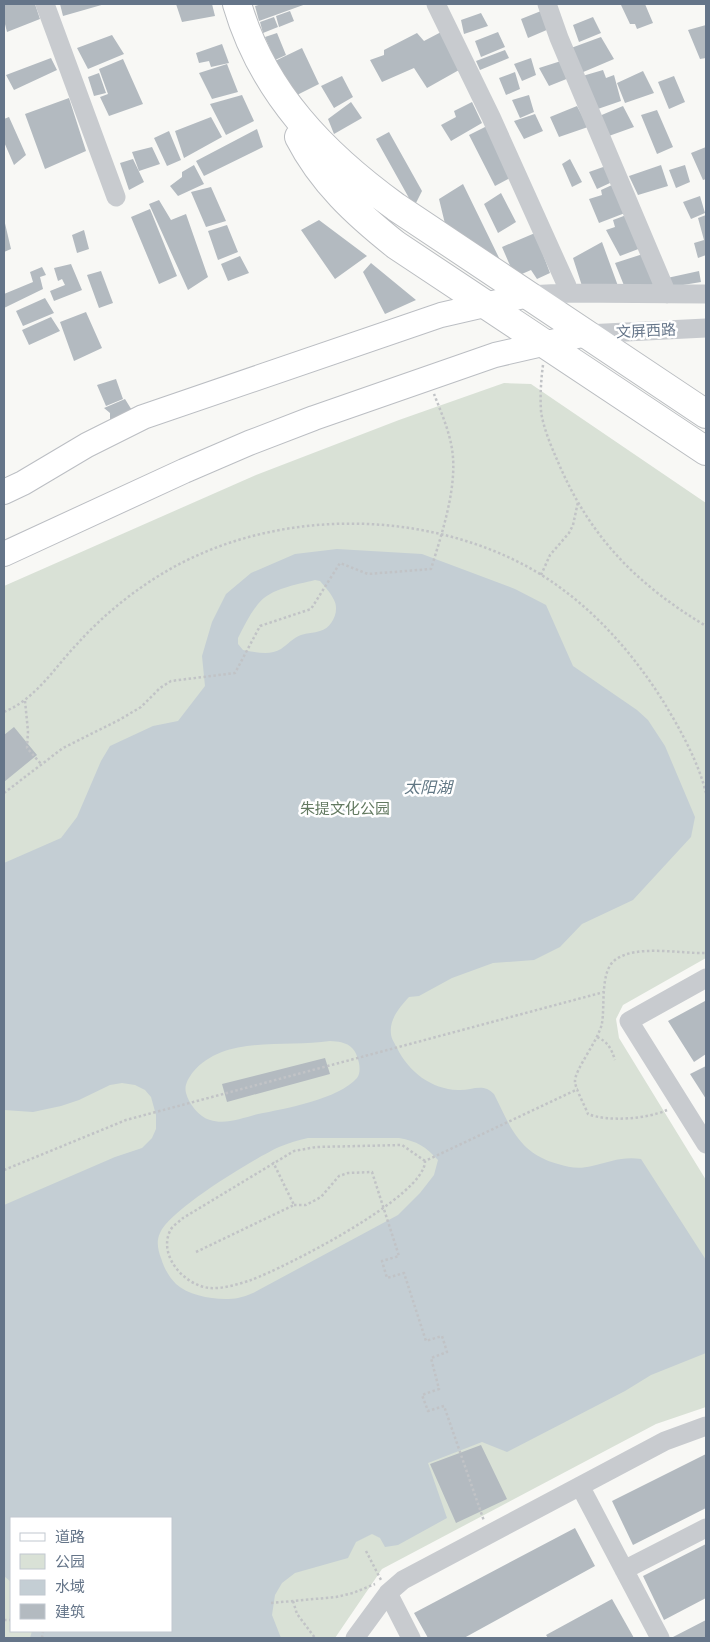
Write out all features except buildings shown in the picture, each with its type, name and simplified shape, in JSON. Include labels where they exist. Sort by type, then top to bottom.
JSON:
[{"type":"highway","points":[[237,4],[243,25],[256,55],[267,73],[305,127],[324,148],[358,178],[396,207],[706,414]]},
{"type":"highway","points":[[267,73],[302,143],[324,177],[337,193],[366,221],[396,245],[706,451]]},
{"type":"main road","points":[[4,492],[23,483],[103,436],[142,417],[432,318],[528,295]]},
{"type":"main road","points":[[4,554],[176,475],[249,443],[314,418],[496,355],[586,334]]},
{"type":"street","points":[[45,4],[116,197]]},
{"type":"street","points":[[436,4],[491,116],[567,286],[566,293]]},
{"type":"street","points":[[547,4],[559,38],[667,294]]},
{"type":"street","points":[[528,295],[566,293],[706,294]]},
{"type":"street","name":"文屏西路","points":[[586,334],[706,328]]},
{"type":"street","points":[[706,978],[629,1021],[706,1144]]},
{"type":"street","points":[[355,1638],[385,1587],[403,1580],[665,1441],[706,1426]]},
{"type":"street","points":[[580,1486],[660,1638]]},
{"type":"street","points":[[624,1570],[706,1528]]},
{"type":"street","points":[[385,1587],[411,1638]]},
{"type":"path","points":[[546,344],[540,388],[541,413],[552,450],[567,483],[605,542],[628,568],[652,590],[679,610],[706,626]]},
{"type":"path","points":[[4,793],[63,748],[118,720],[140,706],[171,681],[235,673],[260,626],[310,609],[340,563],[368,574],[432,569],[442,535],[452,486],[454,463],[447,427],[427,379]]},
{"type":"path","points":[[541,575],[550,555],[569,533],[573,525],[578,502]]},
{"type":"path","points":[[4,712],[25,701],[42,686],[77,644],[108,614],[149,582],[170,569],[214,548],[260,534],[284,529],[331,524],[378,525],[442,535],[509,557],[541,575],[584,607],[617,639],[633,658],[674,718],[705,786],[706,793]]},
{"type":"path","points":[[25,701],[28,731],[27,748],[42,764]]},
{"type":"path","points":[[4,1170],[129,1119],[604,992]]},
{"type":"path","points":[[597,1037],[609,1045],[615,1060]]},
{"type":"path","points":[[425,1161],[578,1089]]},
{"type":"path","points":[[402,1145],[425,1161],[425,1168],[420,1176],[385,1207],[363,1222],[304,1255],[250,1280],[229,1286],[209,1288],[189,1281],[177,1270],[169,1254],[167,1240],[170,1229],[183,1218],[294,1151],[316,1147],[402,1145]]},
{"type":"path","points":[[273,1162],[294,1205]]},
{"type":"path","points":[[196,1252],[294,1205],[306,1205],[321,1197],[339,1176],[348,1173],[372,1172],[385,1207],[399,1256],[382,1261],[387,1278],[404,1273],[426,1341],[442,1336],[447,1352],[431,1358],[439,1389],[422,1395],[428,1411],[444,1406],[488,1535]]},
{"type":"path","points":[[271,1602],[336,1597],[385,1587],[366,1551]]},
{"type":"path","points":[[293,1601],[297,1614],[315,1638]]},
{"type":"green space","name":"太阳湖","points":[[504,383],[531,384],[706,503],[706,958],[623,1005],[616,1019],[619,1038],[706,1180],[706,1407],[656,1424],[382,1569],[335,1638],[4,1638],[4,586],[256,475],[399,420]]},
{"type":"water","name":"太阳湖","points":[[337,549],[422,554],[515,589],[546,605],[573,666],[637,710],[648,720],[665,746],[695,817],[691,837],[633,900],[582,924],[560,947],[534,960],[493,963],[452,978],[419,996],[409,997],[393,1018],[391,1034],[392,1039],[408,1065],[414,1072],[430,1083],[448,1089],[486,1088],[490,1090],[518,1138],[534,1153],[545,1159],[558,1164],[579,1168],[622,1159],[641,1159],[706,1260],[706,1353],[651,1375],[625,1391],[507,1452],[482,1442],[428,1463],[447,1518],[398,1545],[385,1547],[380,1538],[372,1534],[356,1542],[348,1558],[295,1573],[282,1583],[275,1595],[272,1615],[281,1638],[30,1638],[32,1632],[172,1632],[172,1517],[10,1517],[10,1581],[4,1576],[4,1205],[115,1157],[142,1148],[152,1138],[156,1129],[156,1115],[151,1097],[145,1090],[135,1085],[122,1083],[110,1085],[79,1100],[61,1106],[33,1112],[4,1110],[4,863],[61,838],[77,817],[101,761],[110,746],[153,726],[178,721],[205,686],[202,656],[212,622],[226,594],[251,573],[295,554]],"holes":[[[315,580],[320,581],[333,597],[336,604],[334,618],[328,626],[320,631],[298,636],[277,651],[262,653],[243,650],[238,644],[238,638],[252,612],[263,599],[284,588]],[[341,1042],[353,1048],[359,1063],[360,1071],[357,1078],[338,1092],[296,1106],[222,1122],[202,1116],[195,1110],[187,1097],[186,1085],[193,1072],[206,1060],[222,1052],[239,1047],[257,1045]],[[308,1138],[399,1138],[421,1145],[438,1160],[434,1175],[420,1193],[398,1215],[253,1293],[238,1298],[214,1298],[197,1295],[176,1284],[165,1269],[158,1249],[160,1233],[167,1223],[179,1211],[233,1173],[279,1147]]]},
{"type":"park label","name":"朱提文化公园","points":[[345,809]]}]
